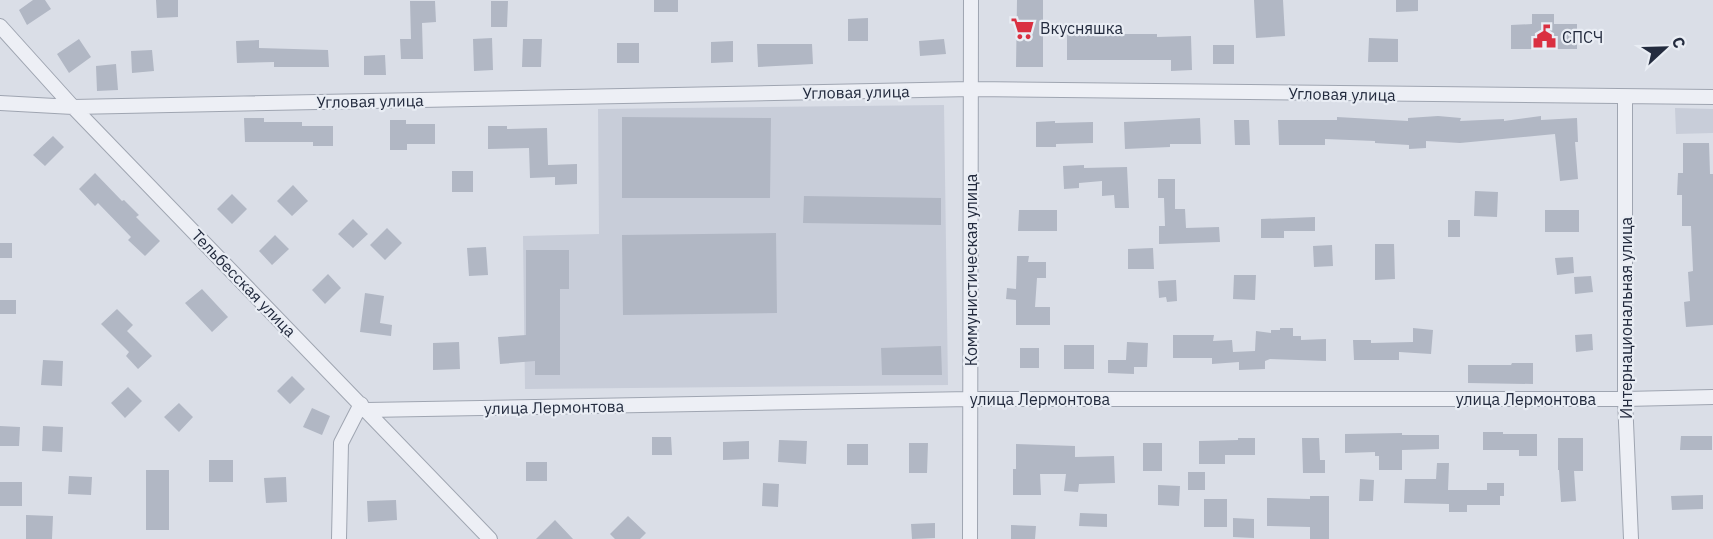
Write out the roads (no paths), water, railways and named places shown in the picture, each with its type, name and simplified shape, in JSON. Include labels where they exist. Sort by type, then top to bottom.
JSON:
[{"type":"street","name":"Коммунистическая улица","points":[[970,539],[971,0]]},
{"type":"street","name":"Тельбесская улица","points":[[0,26],[72,107],[490,539]]},
{"type":"street","name":"Угловая улица","points":[[0,103],[72,107],[971,89],[1713,97]]},
{"type":"street","name":"Интернациональная улица","points":[[1625,97],[1625,399],[1631,539]]},
{"type":"street","name":"улица Лермонтова","points":[[364,407],[970,399],[1713,398]]},
{"type":"street","points":[[339,539],[341,443],[364,407]]},
{"type":"place","name":"Вкусняшка","points":[[1022,28]]},
{"type":"place","name":"СПСЧ","points":[[1544,37]]}]
